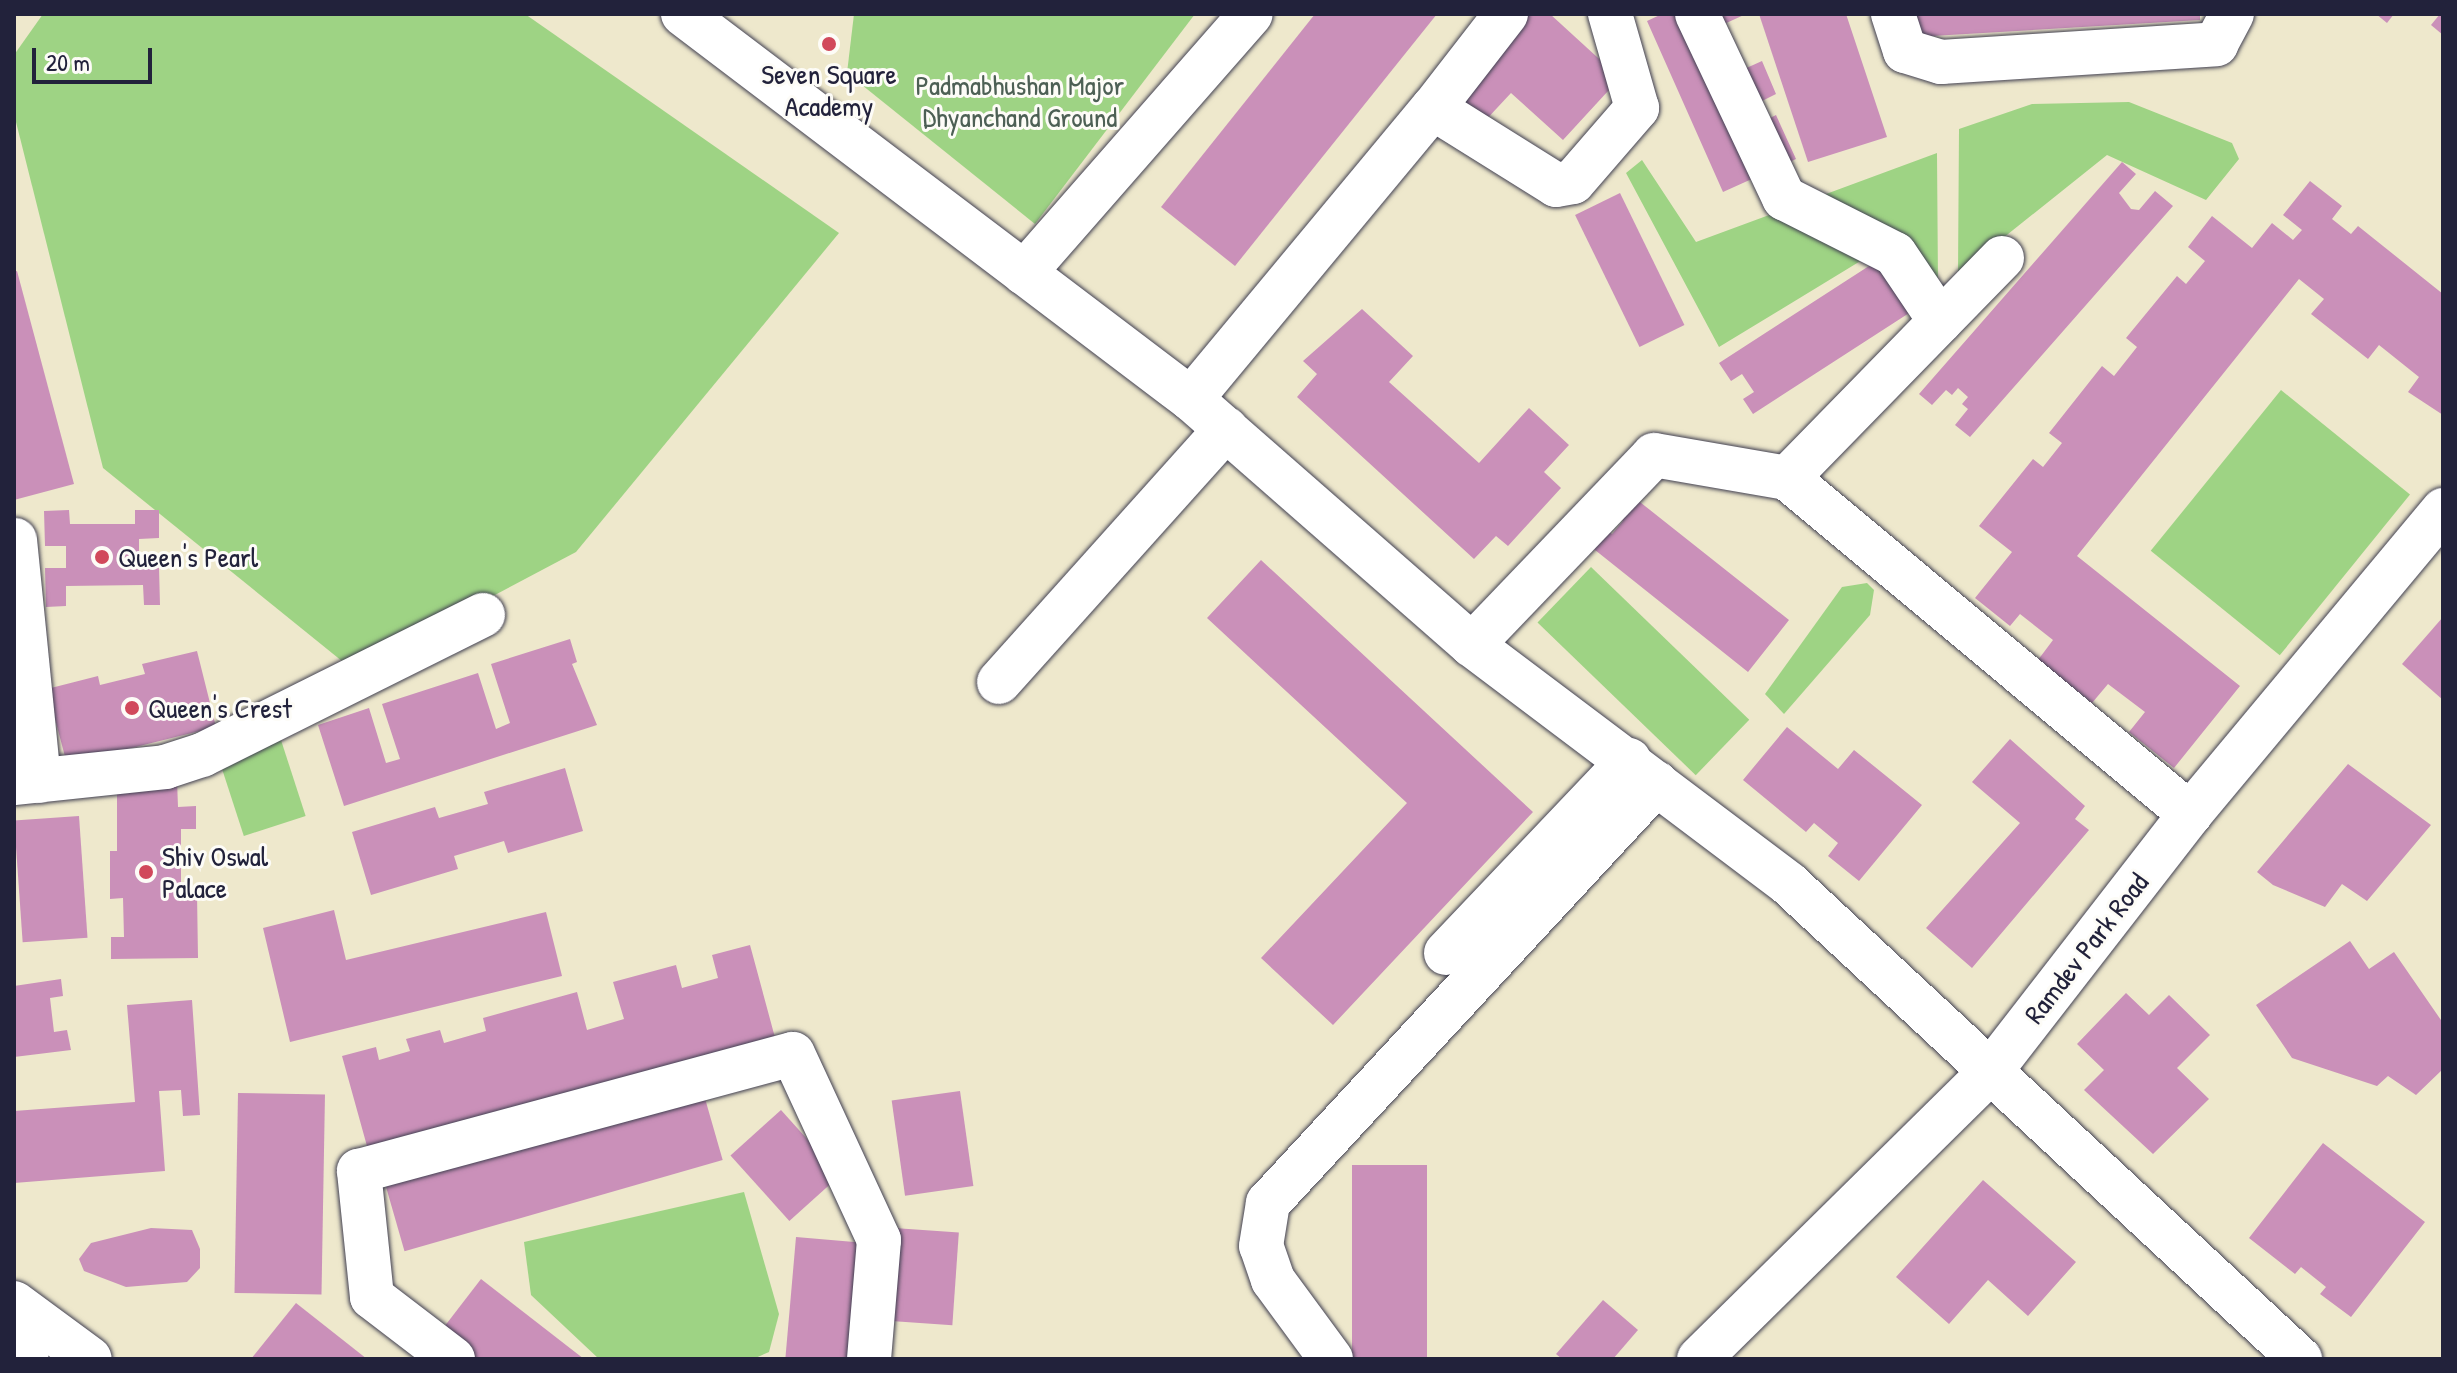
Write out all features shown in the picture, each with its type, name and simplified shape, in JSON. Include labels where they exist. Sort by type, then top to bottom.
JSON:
[{"type":"street","points":[[683,14],[1191,399],[1472,645],[1789,884],[2300,1359]]},
{"type":"street","points":[[1024,273],[1251,14]]},
{"type":"street","points":[[1191,399],[1433,108],[1506,14]]},
{"type":"street","points":[[1433,108],[1556,185],[1573,182],[1637,108],[1610,14]]},
{"type":"street","points":[[1697,14],[1784,198],[1895,254],[1940,321]]},
{"type":"street","points":[[1893,14],[1905,51],[1941,62],[2216,44],[2232,14]]},
{"type":"street","points":[[1787,478],[2002,258]]},
{"type":"street","points":[[999,682],[1226,429]]},
{"type":"street","points":[[1472,645],[1654,455],[1787,478],[2190,814]]},
{"type":"street","name":"Ramdev Park Road","points":[[1699,1359],[1990,1072],[2190,814],[2443,510]]},
{"type":"street","points":[[15,540],[25,682],[27,782],[165,767],[202,755],[483,615]]},
{"type":"street","points":[[1446,953],[1643,772]]},
{"type":"street","points":[[1331,1359],[1273,1280],[1261,1246],[1268,1203],[1643,772]]},
{"type":"street","points":[[453,1359],[372,1297],[359,1171],[793,1054],[879,1240],[869,1359]]},
{"type":"street","points":[[14,1303],[90,1359]]},
{"type":"street","points":[[14,1349],[27,1359]]},
{"type":"green space","points":[[43,14],[525,14],[839,233],[576,552],[353,670],[103,468],[14,114],[14,55]]},
{"type":"green space","name":"Padmabhushan Major Dhyanchand Ground","points":[[854,14],[1195,14],[1035,224],[847,73]]},
{"type":"green space","points":[[2129,102],[2232,143],[2239,159],[2206,200],[2107,155],[1958,274],[1959,129],[2032,104]]},
{"type":"green space","points":[[1937,153],[1938,284],[1895,240],[1719,347],[1626,173],[1642,160],[1696,242]]},
{"type":"green space","points":[[2281,390],[2410,494],[2280,655],[2151,551]]},
{"type":"green space","points":[[1591,567],[1749,720],[1696,775],[1538,622]]},
{"type":"green space","points":[[1867,583],[1874,590],[1870,615],[1784,714],[1765,694],[1842,587]]},
{"type":"green space","points":[[280,737],[306,816],[244,836],[218,757]]},
{"type":"green space","points":[[744,1192],[779,1314],[769,1352],[753,1359],[599,1359],[531,1295],[524,1242]]},
{"type":"building","points":[[1315,14],[1437,14],[1235,266],[1161,207]]},
{"type":"building","points":[[1527,14],[1550,14],[1620,78],[1563,140],[1511,93],[1483,123],[1453,96]]},
{"type":"building","points":[[1662,14],[1746,14],[1722,25],[1742,70],[1762,61],[1776,94],[1756,104],[1764,121],[1776,115],[1796,159],[1723,192],[1647,21]]},
{"type":"building","points":[[1759,14],[1846,14],[1887,137],[1808,162]]},
{"type":"building","points":[[1914,14],[2200,14],[2200,20],[1915,37]]},
{"type":"building","points":[[2376,14],[2394,14],[2387,23]]},
{"type":"building","points":[[2443,14],[2443,35],[2431,25]]},
{"type":"building","points":[[2122,162],[2136,174],[2119,193],[2131,209],[2139,210],[2155,191],[2173,206],[1970,437],[1955,425],[1968,409],[1962,404],[1968,397],[1958,388],[1952,395],[1946,390],[1932,405],[1919,394]]},
{"type":"building","points":[[2310,181],[2342,206],[2332,219],[2351,234],[2358,226],[2443,294],[2443,415],[2408,392],[2419,377],[2379,345],[2368,359],[2311,314],[2324,299],[2299,279],[2077,556],[2240,686],[2174,768],[2129,732],[2145,712],[2108,684],[2092,703],[2038,660],[2053,640],[2020,614],[2010,626],[1975,598],[2012,552],[1979,526],[2033,459],[2043,467],[2062,443],[2049,433],[2102,366],[2114,376],[2137,347],[2126,338],[2177,276],[2186,284],[2205,261],[2188,247],[2212,216],[2252,248],[2272,223],[2293,240],[2302,230],[2283,215]]},
{"type":"building","points":[[1620,193],[1684,325],[1640,347],[1575,215]]},
{"type":"building","points":[[1886,255],[1920,306],[1753,414],[1743,399],[1754,392],[1742,374],[1731,381],[1719,363]]},
{"type":"building","points":[[17,271],[74,484],[14,500],[14,272]]},
{"type":"building","points":[[1362,309],[1413,356],[1389,382],[1479,463],[1529,408],[1569,445],[1544,472],[1561,488],[1508,546],[1496,536],[1474,559],[1297,397],[1317,374],[1303,361]]},
{"type":"building","points":[[1626,491],[1789,620],[1748,672],[1585,542],[1599,524],[1612,534],[1623,521],[1610,510]]},
{"type":"building","name":"Queen's Pearl","points":[[69,510],[70,524],[135,524],[135,510],[159,510],[159,538],[139,539],[139,568],[159,567],[160,605],[144,605],[143,585],[66,586],[66,606],[46,607],[45,568],[66,568],[66,546],[45,546],[44,511]]},
{"type":"building","points":[[1261,560],[1533,812],[1333,1025],[1261,958],[1407,803],[1207,618]]},
{"type":"building","points":[[2443,617],[2443,700],[2402,664]]},
{"type":"building","points":[[570,639],[577,662],[572,664],[597,725],[344,806],[318,725],[369,708],[386,763],[400,759],[382,704],[478,673],[496,729],[510,723],[491,664]]},
{"type":"building","name":"Queen's Crest","points":[[197,651],[216,727],[67,764],[47,689],[98,676],[100,685],[145,674],[142,664]]},
{"type":"building","points":[[1787,727],[1838,769],[1854,750],[1922,805],[1859,881],[1828,856],[1838,843],[1814,823],[1806,832],[1743,780]]},
{"type":"building","points":[[2010,739],[2085,806],[2075,819],[2089,830],[1972,968],[1926,928],[2020,823],[1972,782]]},
{"type":"building","points":[[2348,764],[2431,825],[2367,901],[2342,884],[2325,907],[2273,885],[2257,872]]},
{"type":"building","points":[[565,768],[583,831],[508,853],[504,841],[454,856],[458,869],[371,895],[352,832],[435,807],[439,818],[488,804],[484,792]]},
{"type":"building","name":"Shiv Oswal Palace","points":[[117,780],[177,780],[178,807],[196,806],[196,829],[181,829],[181,893],[197,893],[198,958],[111,959],[111,937],[124,937],[123,898],[110,899],[110,851],[117,851]]},
{"type":"building","points":[[79,816],[88,938],[23,942],[14,821]]},
{"type":"building","points":[[334,910],[346,960],[546,912],[562,976],[290,1042],[263,928]]},
{"type":"building","points":[[2350,941],[2369,969],[2394,952],[2443,1023],[2443,1069],[2416,1095],[2388,1076],[2377,1086],[2292,1058],[2256,1005]]},
{"type":"building","points":[[750,945],[777,1045],[370,1157],[342,1056],[376,1047],[379,1060],[410,1051],[406,1039],[440,1030],[444,1043],[486,1031],[483,1018],[577,992],[587,1030],[624,1019],[613,982],[676,965],[682,988],[718,978],[712,955]]},
{"type":"building","points":[[61,979],[63,996],[50,998],[54,1032],[67,1030],[71,1050],[14,1057],[14,986]]},
{"type":"building","points":[[2126,993],[2149,1015],[2169,995],[2210,1035],[2177,1068],[2209,1099],[2153,1154],[2084,1090],[2104,1070],[2077,1044]]},
{"type":"building","points":[[192,1000],[200,1115],[183,1116],[181,1090],[159,1091],[165,1171],[14,1183],[14,1111],[135,1102],[127,1005]]},
{"type":"building","points":[[702,1088],[723,1160],[404,1251],[384,1179]]},
{"type":"building","points":[[960,1091],[973,1186],[905,1196],[892,1101]]},
{"type":"building","points":[[238,1093],[325,1095],[321,1294],[235,1293]]},
{"type":"building","points":[[781,1110],[840,1175],[789,1221],[730,1156]]},
{"type":"building","points":[[2323,1143],[2425,1222],[2351,1317],[2320,1294],[2326,1287],[2301,1267],[2295,1274],[2249,1238]]},
{"type":"building","points":[[1352,1165],[1427,1165],[1427,1359],[1352,1359]]},
{"type":"building","points":[[1983,1180],[2076,1262],[2028,1316],[1988,1280],[1949,1324],[1896,1277]]},
{"type":"building","points":[[151,1228],[192,1230],[200,1249],[200,1268],[187,1282],[126,1287],[84,1271],[79,1259],[91,1243]]},
{"type":"building","points":[[894,1228],[959,1233],[952,1325],[888,1321]]},
{"type":"building","points":[[796,1237],[869,1243],[859,1359],[785,1359]]},
{"type":"building","points":[[481,1279],[584,1359],[459,1359],[434,1340]]},
{"type":"building","points":[[1603,1300],[1638,1330],[1613,1359],[1562,1359],[1556,1354]]},
{"type":"building","points":[[296,1303],[367,1359],[251,1359]]},
{"type":"place","name":"Seven Square Academy","points":[[829,44]]},
{"type":"place","name":"Queen's Pearl","points":[[102,557]]},
{"type":"place","name":"Queen's Crest","points":[[132,708]]},
{"type":"place","name":"Shiv Oswal Palace","points":[[146,872]]}]
